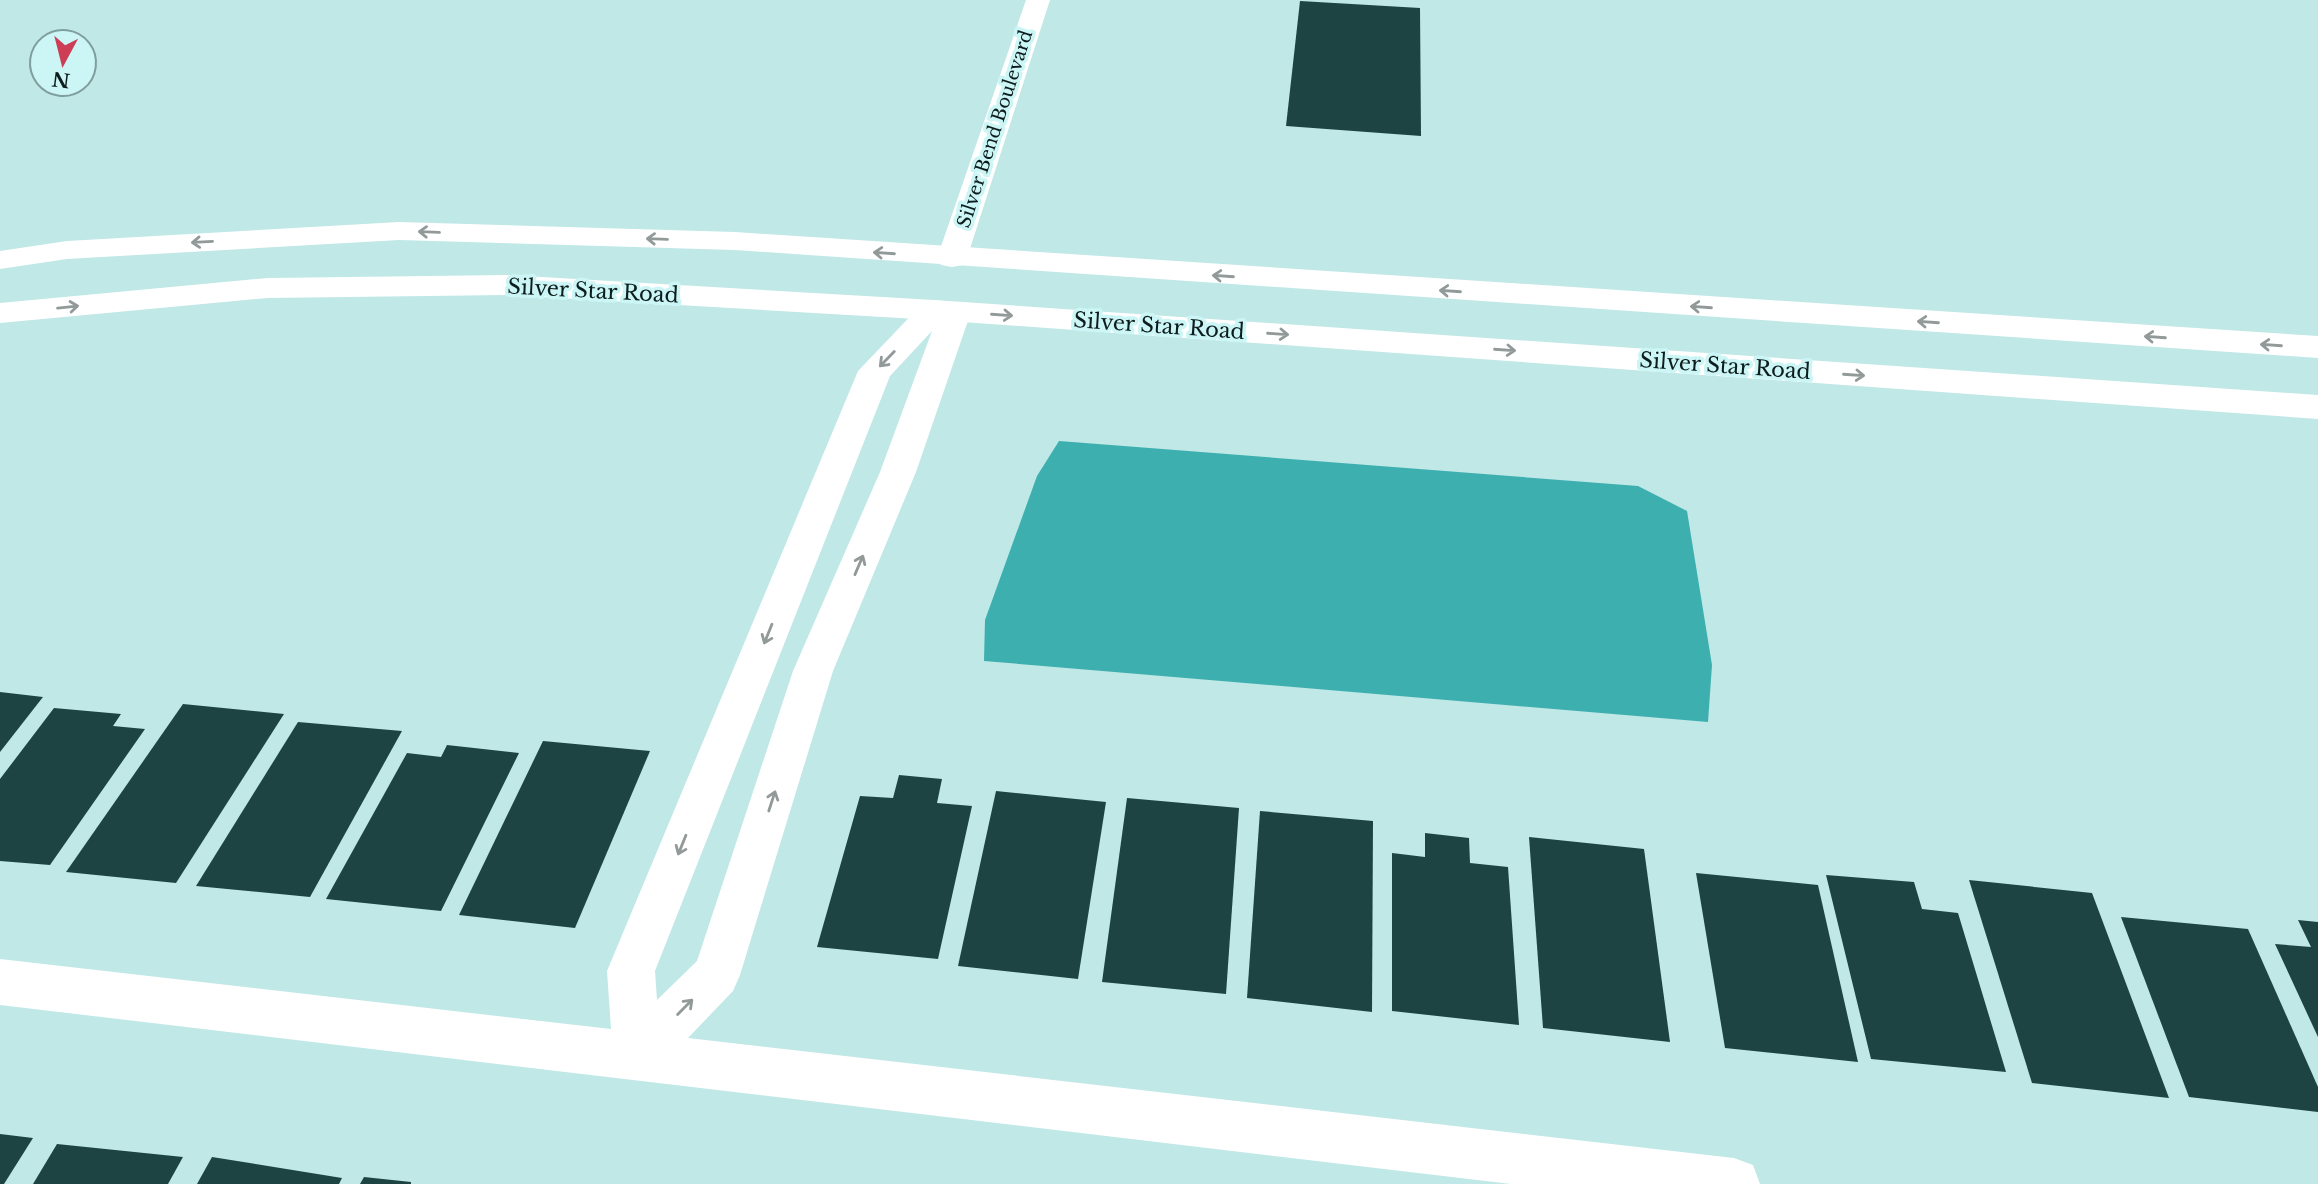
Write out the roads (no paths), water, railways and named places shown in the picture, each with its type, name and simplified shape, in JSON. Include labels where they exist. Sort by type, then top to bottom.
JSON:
[{"type":"main road","name":"Silver Bend Boulevard","points":[[952,258],[1038,0]]},
{"type":"main road","points":[[0,260],[67,250],[399,231],[735,241],[952,258],[2318,348]]},
{"type":"main road","points":[[268,288],[366,266],[536,267],[842,286],[877,283],[952,258]]},
{"type":"main road","name":"Silver Star Road","points":[[0,313],[268,288],[507,285],[945,311],[2318,407]]},
{"type":"main road","points":[[637,1055],[631,971],[875,371],[964,294],[987,291],[1095,290],[1535,322],[1543,297]]},
{"type":"main road","points":[[637,1055],[716,975],[813,671],[898,472],[945,311]]},
{"type":"main road","points":[[783,598],[842,605]]},
{"type":"main road","points":[[0,982],[1734,1184]]},
{"type":"water","points":[[1059,441],[1638,486],[1687,511],[1712,665],[1708,722],[984,661],[985,620],[1037,476]]}]
